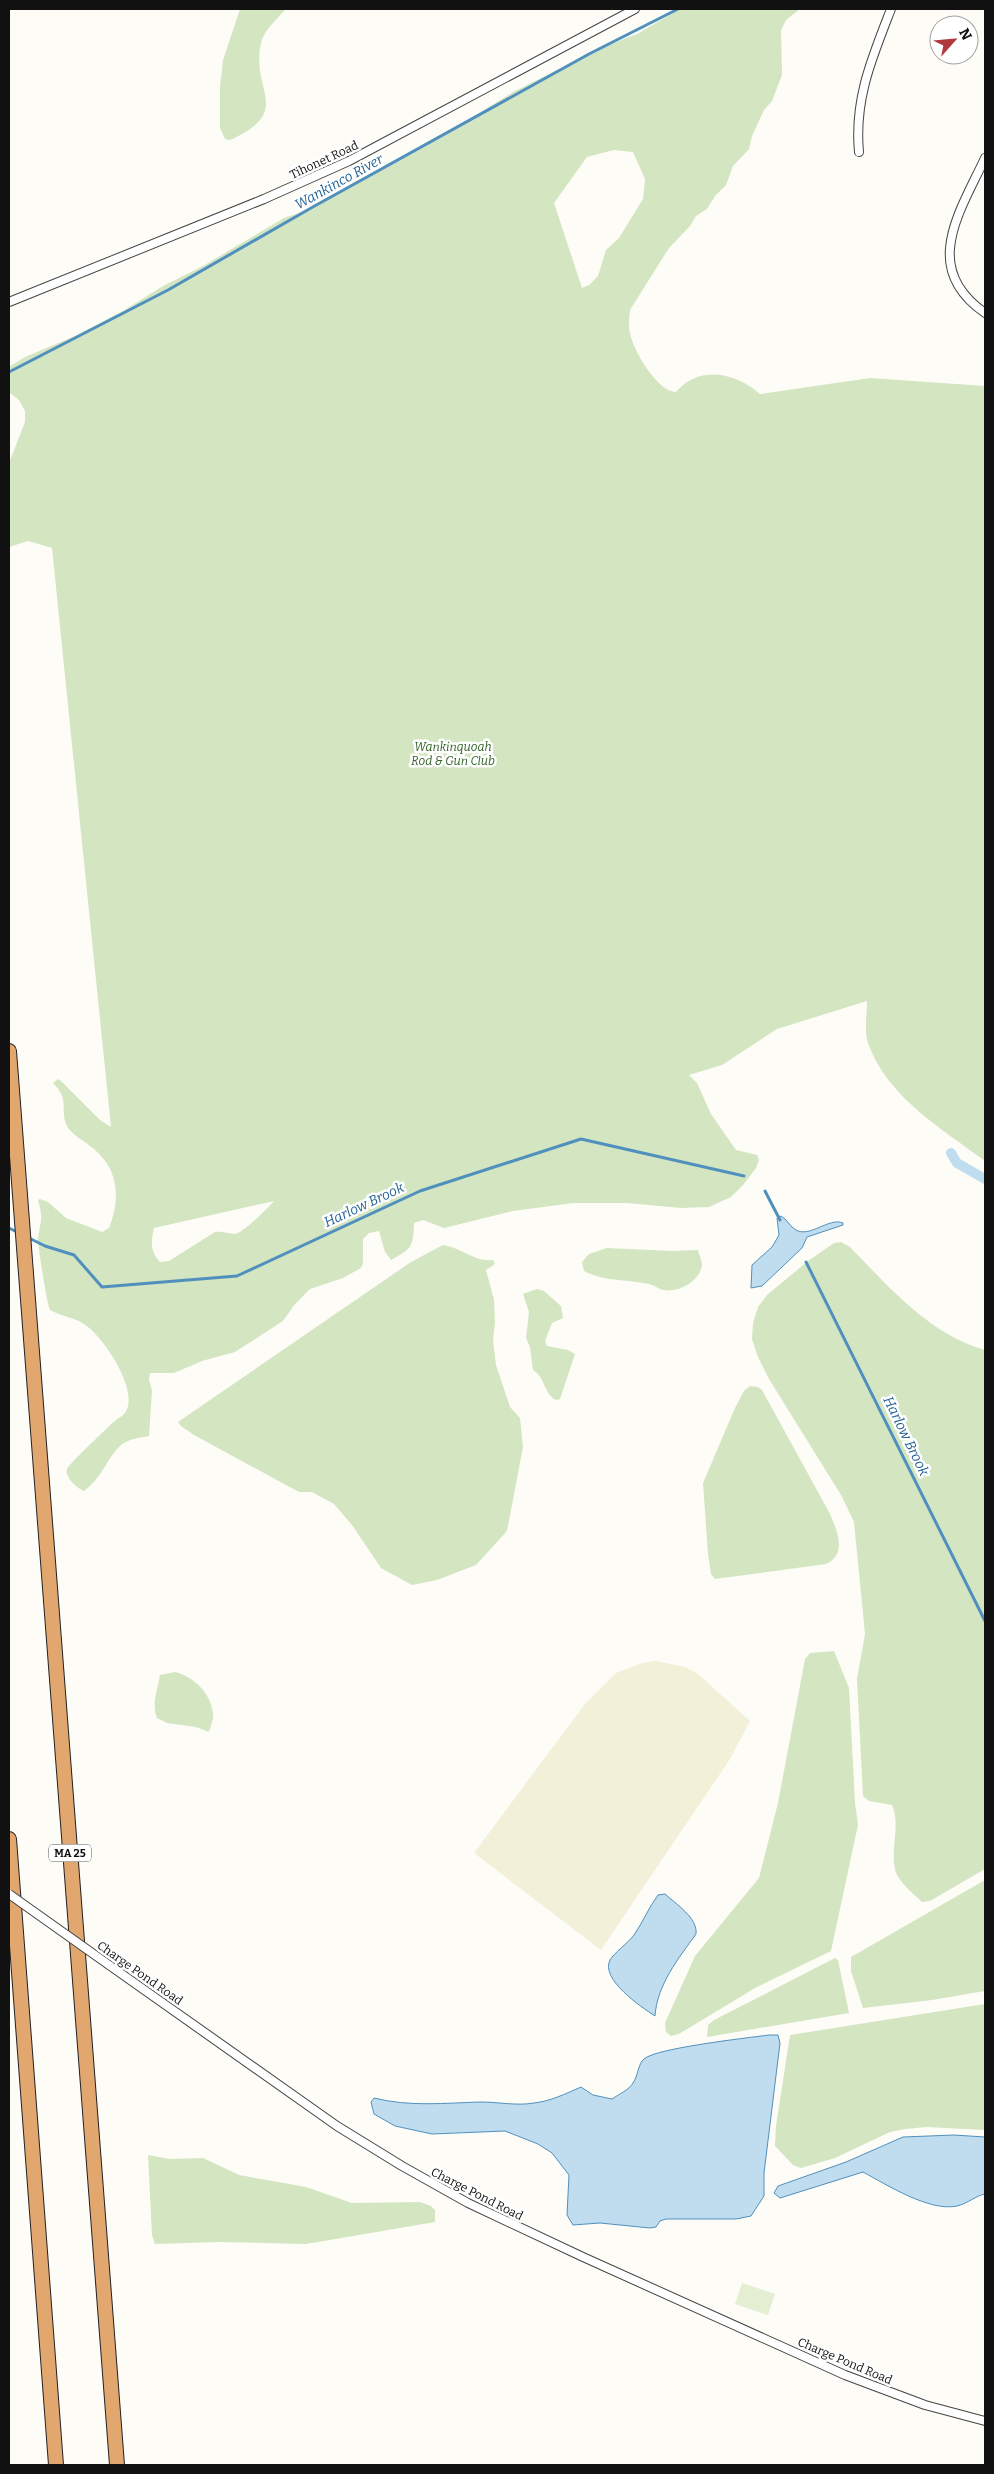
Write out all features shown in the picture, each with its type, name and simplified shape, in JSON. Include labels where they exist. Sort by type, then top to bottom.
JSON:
[{"type":"highway","name":"MA 25","points":[[9,1051],[117,2465]]},
{"type":"highway","points":[[9,1839],[56,2465]]},
{"type":"street","name":"Tihonet Road","points":[[9,302],[264,199],[349,161],[635,9]]},
{"type":"street","points":[[858,152],[857,121],[866,76],[891,9]]},
{"type":"street","points":[[985,158],[953,228],[949,250],[952,269],[958,284],[969,299],[985,313]]},
{"type":"street","name":"Charge Pond Road","points":[[9,1894],[337,2126],[408,2170],[468,2203],[845,2375],[925,2405],[985,2421]]},
{"type":"shaded area","points":[[656,1661],[685,1667],[698,1674],[750,1721],[730,1759],[601,1950],[474,1853],[585,1704],[616,1673],[642,1663]]},
{"type":"green space","points":[[240,9],[286,9],[268,29],[261,43],[259,60],[266,99],[261,119],[250,129],[230,140],[225,139],[220,128],[220,87],[223,60]]},
{"type":"green space","name":"Wankinquoah Rod & Gun Club","points":[[680,9],[800,9],[786,20],[781,30],[782,75],[772,101],[764,110],[752,136],[749,149],[733,166],[726,185],[715,196],[707,209],[696,216],[690,226],[669,248],[630,310],[629,327],[633,344],[655,379],[662,386],[676,392],[685,383],[696,378],[718,375],[740,381],[760,394],[870,378],[985,386],[985,1161],[934,1124],[902,1096],[888,1080],[868,1043],[866,1028],[867,1001],[777,1029],[722,1065],[689,1075],[697,1083],[711,1114],[736,1150],[757,1155],[759,1160],[756,1168],[731,1197],[709,1207],[681,1208],[627,1203],[573,1203],[513,1211],[444,1228],[423,1220],[414,1223],[412,1243],[407,1250],[391,1260],[385,1252],[379,1231],[369,1233],[363,1239],[363,1263],[361,1268],[343,1278],[310,1289],[295,1304],[283,1321],[235,1352],[202,1361],[174,1373],[150,1373],[149,1380],[152,1390],[149,1436],[133,1439],[122,1444],[96,1480],[84,1491],[69,1479],[67,1469],[125,1413],[128,1404],[128,1393],[124,1380],[111,1354],[95,1334],[79,1321],[50,1310],[38,1244],[41,1216],[38,1200],[48,1202],[66,1218],[102,1232],[109,1228],[113,1217],[116,1194],[112,1173],[107,1163],[100,1154],[75,1135],[67,1126],[62,1095],[53,1083],[58,1079],[61,1081],[100,1120],[111,1127],[52,548],[28,541],[9,547],[9,463],[25,422],[25,411],[19,400],[9,392],[9,367],[25,357],[75,336],[123,311],[163,286],[203,266],[284,218],[313,208],[405,157],[417,148],[513,92],[599,49],[637,34]],"holes":[[[614,150],[633,152],[645,179],[643,199],[619,238],[606,250],[598,276],[589,285],[582,288],[554,203],[587,157]],[[274,1201],[239,1233],[215,1232],[169,1261],[160,1262],[154,1254],[152,1242],[154,1228]]]},
{"type":"green space","points":[[841,1242],[850,1247],[896,1293],[928,1321],[965,1343],[985,1350],[985,1869],[930,1901],[922,1902],[906,1887],[896,1874],[894,1853],[896,1820],[892,1805],[869,1801],[863,1796],[857,1679],[865,1634],[854,1522],[841,1495],[769,1379],[758,1357],[752,1339],[753,1323],[758,1307],[767,1295],[808,1261],[834,1243]]},
{"type":"green space","points":[[443,1245],[480,1259],[493,1260],[495,1264],[486,1270],[494,1300],[495,1322],[493,1340],[496,1365],[510,1407],[520,1418],[523,1447],[507,1531],[476,1565],[437,1580],[412,1585],[381,1568],[352,1525],[334,1504],[312,1492],[299,1492],[194,1435],[178,1422],[411,1262]]},
{"type":"green space","points":[[607,1248],[672,1251],[698,1250],[702,1265],[693,1281],[676,1290],[661,1289],[641,1282],[608,1279],[584,1271],[582,1262],[589,1254]]},
{"type":"green space","points":[[537,1289],[544,1291],[561,1306],[563,1318],[552,1323],[545,1341],[547,1346],[568,1350],[575,1354],[560,1399],[556,1400],[549,1394],[540,1377],[533,1370],[530,1347],[526,1338],[529,1312],[523,1294]]},
{"type":"green space","points":[[750,1386],[758,1387],[762,1390],[829,1512],[835,1526],[839,1548],[833,1560],[826,1564],[715,1579],[711,1574],[708,1554],[703,1483],[735,1408],[744,1391]]},
{"type":"green space","points":[[834,1651],[849,1688],[855,1803],[858,1825],[831,1951],[755,1988],[679,2034],[671,2036],[666,2032],[665,2023],[695,1956],[759,1878],[778,1803],[805,1659],[810,1653]]},
{"type":"green space","points":[[175,1672],[195,1682],[205,1692],[213,1715],[209,1732],[196,1727],[167,1723],[157,1718],[155,1702],[160,1675]]},
{"type":"green space","points":[[985,1880],[985,1991],[932,2000],[863,2008],[851,1971],[851,1957]]},
{"type":"green space","points":[[835,1958],[838,1960],[849,2013],[707,2037],[708,2025],[714,2020]]},
{"type":"green space","points":[[985,2004],[985,2130],[926,2127],[890,2132],[835,2158],[801,2168],[793,2165],[775,2146],[776,2126],[790,2035]]},
{"type":"green space","points":[[148,2155],[169,2159],[203,2158],[239,2175],[306,2187],[352,2203],[420,2202],[431,2206],[435,2210],[435,2222],[306,2244],[218,2242],[155,2244],[152,2235]]},
{"type":"green space","points":[[742,2283],[775,2294],[768,2315],[735,2304]]},
{"type":"water","points":[[781,1216],[794,1229],[801,1232],[838,1222],[843,1223],[843,1225],[807,1237],[802,1248],[762,1286],[751,1288],[752,1265],[772,1247],[779,1235],[777,1218]]},
{"type":"water","points":[[665,1894],[694,1922],[696,1934],[664,1983],[655,2016],[616,1984],[608,1967],[610,1960],[634,1935],[658,1895]]},
{"type":"water","points":[[778,2035],[780,2043],[764,2173],[764,2196],[751,2216],[736,2219],[666,2219],[660,2221],[656,2227],[650,2228],[600,2223],[573,2225],[567,2215],[569,2175],[552,2153],[538,2144],[505,2131],[432,2134],[395,2126],[374,2114],[371,2102],[374,2098],[401,2103],[481,2102],[528,2104],[552,2099],[581,2087],[593,2095],[612,2099],[631,2085],[635,2080],[642,2061],[652,2055],[703,2044]]},
{"type":"water","points":[[954,2135],[985,2137],[985,2194],[961,2205],[946,2207],[922,2201],[896,2190],[863,2172],[780,2198],[774,2193],[778,2186],[846,2162],[903,2137]]},
{"type":"waterway","name":"Wankinco River","points":[[9,372],[168,290],[311,208],[589,54],[678,9]]},
{"type":"waterway","name":"Harlow Brook","points":[[27,1237],[45,1246],[74,1255],[102,1287],[237,1276],[420,1191],[581,1139],[744,1176]]},
{"type":"waterway","points":[[951,1153],[957,1163],[985,1179]]},
{"type":"waterway","name":"Harlow Brook","points":[[765,1191],[780,1220]]},
{"type":"waterway","name":"Harlow Brook","points":[[9,1228],[19,1233]]},
{"type":"waterway","name":"Harlow Brook","points":[[806,1262],[985,1621]]}]
